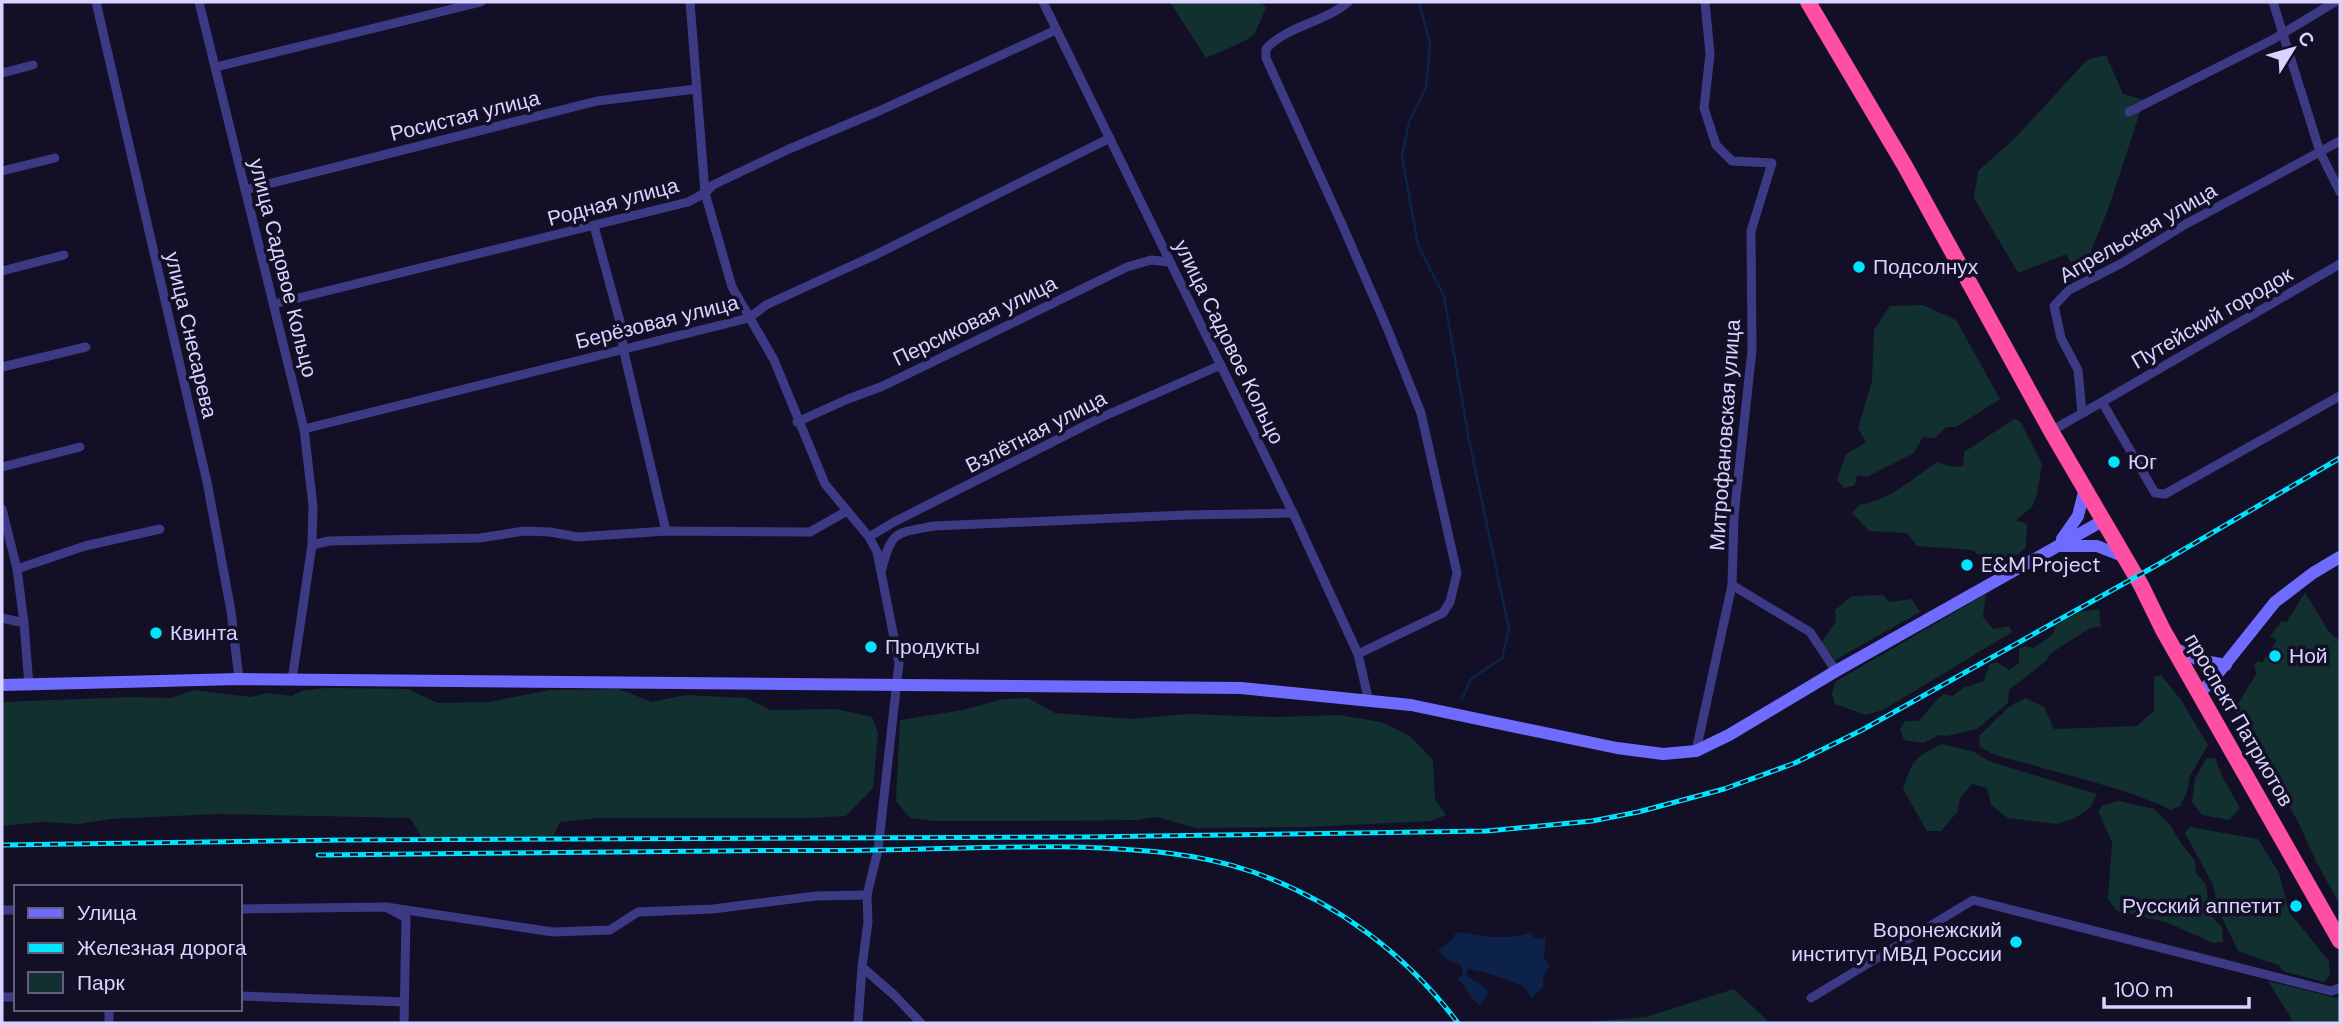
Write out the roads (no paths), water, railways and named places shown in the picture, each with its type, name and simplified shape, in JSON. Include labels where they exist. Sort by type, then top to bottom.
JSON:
[{"type":"highway","name":"проспект Патриотов","points":[[1808,2],[1912,178],[2051,431],[2125,557],[2199,694],[2340,941]]},
{"type":"street","name":"улица Снесарева","points":[[96,2],[207,482],[231,611],[239,678]]},
{"type":"street","name":"улица Садовое Кольцо","points":[[199,2],[304,429],[313,506],[312,545],[292,680]]},
{"type":"street","points":[[216,67],[481,2]]},
{"type":"street","points":[[690,2],[705,193],[732,287],[774,360],[797,422],[825,484],[869,537],[877,551],[898,663],[878,850],[867,895],[868,922],[858,1023]]},
{"type":"street","name":"улица Садовое Кольцо","points":[[1043,2],[1293,513],[1358,653],[1369,702]]},
{"type":"street","points":[[1348,2],[1331,14],[1276,37],[1266,49],[1266,58],[1388,330],[1420,413],[1457,573],[1450,603],[1443,613],[1358,653]]},
{"type":"street","name":"Митрофановская улица","points":[[1696,751],[1732,585],[1734,516],[1752,350],[1751,232],[1772,163],[1732,161],[1716,145],[1704,108],[1710,54],[1705,2]]},
{"type":"street","points":[[2273,2],[2320,152],[2340,192]]},
{"type":"street","points":[[2129,112],[2283,33],[2335,2]]},
{"type":"street","name":"Родная улица","points":[[274,304],[688,202],[705,193],[713,185],[789,149],[1056,30]]},
{"type":"street","points":[[2,73],[33,65]]},
{"type":"street","name":"Росистая улица","points":[[245,190],[597,100],[695,89]]},
{"type":"street","name":"Берёзовая улица","points":[[304,429],[749,317],[766,305],[873,256],[1110,138]]},
{"type":"street","name":"Апрельская улица","points":[[2082,413],[2078,370],[2061,338],[2054,306],[2068,290],[2122,263],[2186,224],[2340,141]]},
{"type":"street","points":[[2,171],[55,158]]},
{"type":"street","points":[[594,226],[622,329],[623,348],[666,531]]},
{"type":"street","points":[[2,271],[64,256]]},
{"type":"street","name":"Персиковая улица","points":[[797,422],[883,386],[1127,267],[1151,260],[1171,262]]},
{"type":"street","name":"Путейский городок","points":[[2051,431],[2340,264]]},
{"type":"street","points":[[2,367],[86,347]]},
{"type":"street","name":"Взлётная улица","points":[[869,537],[1100,418],[1221,365]]},
{"type":"street","points":[[2102,402],[2155,493],[2165,494],[2340,396]]},
{"type":"street","points":[[2,467],[80,447]]},
{"type":"street","points":[[2055,547],[2073,525],[2081,509],[2085,488]]},
{"type":"street","points":[[2,509],[17,569],[29,686]]},
{"type":"street","points":[[312,545],[329,541],[480,538],[524,531],[550,531],[578,537],[666,531],[810,532],[847,511]]},
{"type":"street","points":[[882,572],[887,549],[893,538],[902,532],[934,526],[1185,514],[1293,513]]},
{"type":"street","points":[[2,685],[239,678],[1241,688],[1411,705],[1617,748],[1663,754],[1696,751],[1729,735],[1836,671],[2104,520]]},
{"type":"street","points":[[17,569],[85,546],[160,529]]},
{"type":"street","points":[[2055,547],[2097,546],[2125,557]]},
{"type":"street","points":[[2199,694],[2226,665],[2275,602],[2313,573],[2340,557]]},
{"type":"street","points":[[1732,585],[1810,632],[1836,671]]},
{"type":"street","points":[[2,618],[24,622]]},
{"type":"street","points":[[2174,648],[2199,660],[2226,665]]},
{"type":"street","points":[[242,909],[386,907],[553,932],[610,930],[638,912],[713,909],[816,896],[867,895]]},
{"type":"street","points":[[1811,998],[1973,900],[2270,977],[2331,990],[2340,988]]},
{"type":"street","points":[[386,907],[406,918],[404,1023]]},
{"type":"street","points":[[862,967],[921,1023]]},
{"type":"street","points":[[242,996],[404,1002]]},
{"type":"water","points":[[1456,932],[1512,937],[1532,932],[1532,936],[1539,939],[1546,937],[1544,958],[1550,966],[1543,977],[1543,987],[1531,998],[1521,986],[1468,969],[1466,975],[1489,993],[1480,1005],[1473,1000],[1458,979],[1463,973],[1461,965],[1446,959],[1438,950],[1453,939]]},
{"type":"waterway","points":[[1419,2],[1430,44],[1426,87],[1409,122],[1402,156],[1418,245],[1444,296],[1469,440],[1509,629],[1502,658],[1471,679],[1462,699]]},
{"type":"railway","points":[[2,845],[343,840],[1086,837],[1487,831],[1592,821],[1724,789],[1795,763],[1862,730],[2159,564],[2340,458]]},
{"type":"railway","points":[[318,855],[1075,847],[1187,856],[1253,872],[1283,884],[1340,914],[1367,932],[1416,974],[1458,1023]]},
{"type":"place","name":"Подсолнух","points":[[1859,267]]},
{"type":"place","name":"Юг","points":[[2114,462]]},
{"type":"place","name":"E&M Project","points":[[1967,565]]},
{"type":"place","name":"Квинта","points":[[156,633]]},
{"type":"place","name":"Продукты","points":[[871,647]]},
{"type":"place","name":"Ной","points":[[2275,656]]},
{"type":"place","name":"Русский аппетит","points":[[2296,906]]},
{"type":"place","name":"Воронежский институт МВД России","points":[[2016,942]]}]
